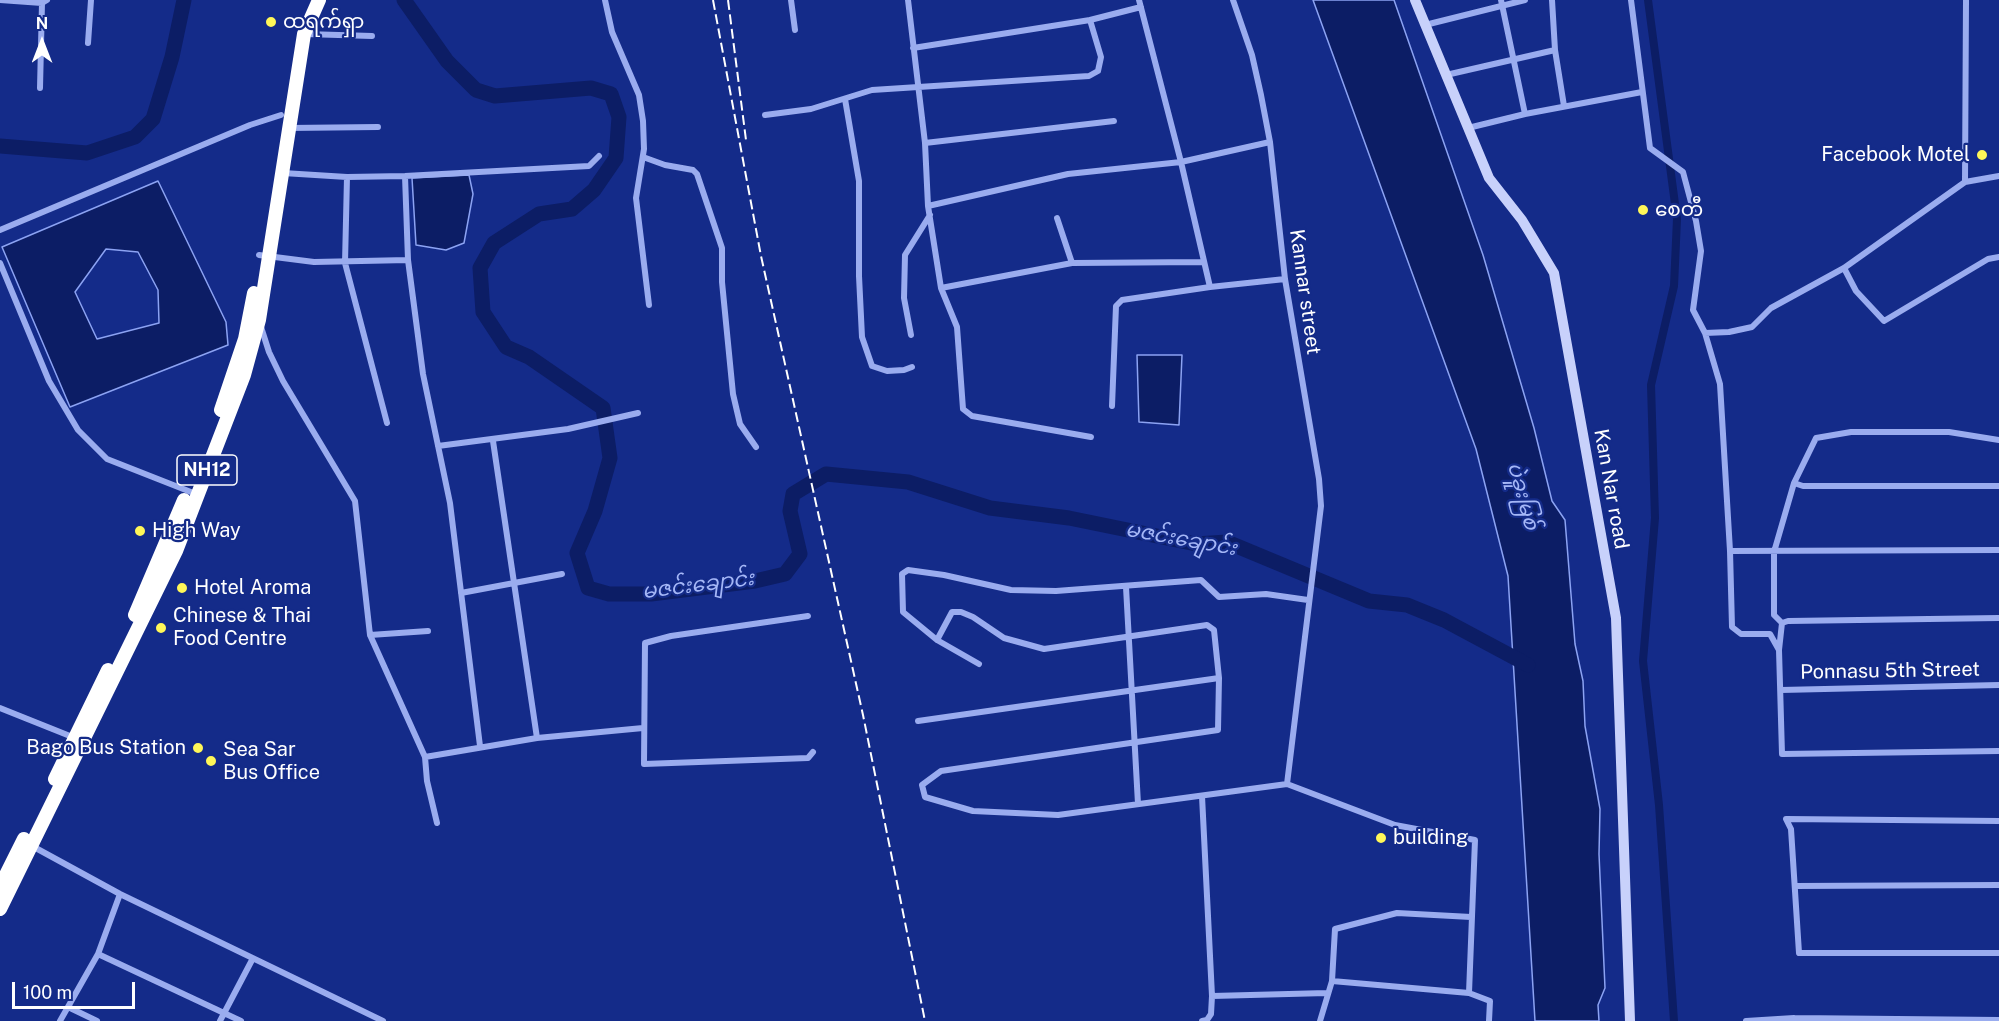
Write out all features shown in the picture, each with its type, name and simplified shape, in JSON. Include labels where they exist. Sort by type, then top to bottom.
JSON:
[{"type":"highway","name":"NH12","points":[[192,493],[244,375],[260,320],[264,256],[281,115],[296,32],[308,0]]},
{"type":"highway","name":"NH12","points":[[0,887],[176,550],[192,493],[245,339],[281,173],[304,34],[319,0]]},
{"type":"highway","name":"NH12","points":[[0,909],[79,739]]},
{"type":"street","points":[[0,0],[45,1],[40,88]]},
{"type":"street","points":[[88,43],[91,0]]},
{"type":"street","points":[[605,0],[612,32],[639,95],[644,133],[643,157],[636,198],[650,304]]},
{"type":"street","points":[[791,0],[795,30]]},
{"type":"street","points":[[908,0],[925,143],[928,206],[941,288],[957,327],[963,409],[972,416],[1091,437]]},
{"type":"street","name":"Kannar street","points":[[1233,0],[1252,55],[1270,142],[1285,279],[1319,479],[1321,506],[1287,784]]},
{"type":"street","name":"Kan Nar road","points":[[1415,0],[1489,178],[1522,220],[1554,273],[1616,618],[1630,1021]]},
{"type":"street","points":[[1425,25],[1501,2],[1525,0]]},
{"type":"street","points":[[1552,0],[1555,50],[1564,106]]},
{"type":"street","points":[[1631,0],[1650,148],[1683,172],[1701,250],[1693,310],[1705,333],[1720,384],[1732,627],[1741,634],[1770,634],[1779,650]]},
{"type":"street","points":[[1965,182],[1966,0]]},
{"type":"street","points":[[1501,2],[1511,58],[1525,114]]},
{"type":"street","points":[[913,48],[1090,20],[1140,3],[1181,162],[1209,288]]},
{"type":"street","points":[[765,115],[811,110],[872,90],[1089,76],[1098,71],[1101,57],[1090,20]]},
{"type":"street","points":[[304,34],[372,36]]},
{"type":"street","points":[[1446,75],[1511,58],[1555,50]]},
{"type":"street","points":[[1468,128],[1525,114],[1642,92]]},
{"type":"street","points":[[845,99],[859,181],[859,276],[862,337],[872,366],[887,371],[912,367]]},
{"type":"street","points":[[0,230],[250,125],[281,115]]},
{"type":"street","points":[[925,143],[1114,121]]},
{"type":"street","points":[[288,128],[378,127]]},
{"type":"street","points":[[928,206],[1068,174],[1181,162],[1270,142]]},
{"type":"street","points":[[281,173],[347,177],[405,176],[589,166],[599,156]]},
{"type":"street","points":[[643,157],[665,165],[693,170],[697,174],[722,248],[722,282],[733,394],[740,424],[756,447]]},
{"type":"street","points":[[405,176],[408,260],[423,374],[450,503],[480,746]]},
{"type":"street","points":[[1705,333],[1729,332],[1752,327],[1771,308],[1844,268],[1965,182],[1999,176]]},
{"type":"street","points":[[347,177],[345,263],[387,423]]},
{"type":"street","points":[[911,335],[904,298],[905,255],[930,215]]},
{"type":"street","points":[[1057,218],[1072,263]]},
{"type":"street","points":[[264,256],[345,263],[408,260]]},
{"type":"street","points":[[1844,268],[1856,291],[1884,321],[1988,259],[1999,257]]},
{"type":"street","points":[[941,288],[1072,263],[1202,262]]},
{"type":"street","points":[[0,264],[50,381],[78,429],[107,459],[192,493]]},
{"type":"street","points":[[1112,406],[1116,306],[1122,300],[1285,279]]},
{"type":"street","points":[[260,320],[269,352],[283,381],[355,501],[370,635],[425,757],[427,781],[437,823]]},
{"type":"street","points":[[438,446],[493,441],[568,429],[638,413]]},
{"type":"street","points":[[1782,623],[1774,615],[1774,552],[1794,483],[1816,438],[1851,432],[1949,432],[1999,440]]},
{"type":"street","points":[[493,441],[537,738]]},
{"type":"street","points":[[1794,483],[1803,486],[1999,486]]},
{"type":"street","points":[[1730,552],[1999,550]]},
{"type":"street","points":[[980,664],[937,640],[903,612],[902,574],[908,570],[944,575],[1011,590],[1056,591],[1201,580],[1219,597],[1266,594],[1308,600]]},
{"type":"street","points":[[461,593],[562,574]]},
{"type":"street","points":[[1126,587],[1138,804]]},
{"type":"street","points":[[937,640],[952,612],[960,612],[1004,638],[1044,649],[1207,625],[1214,630],[1219,678],[1218,730],[941,771],[922,785],[925,798],[973,811],[1058,815],[1287,784],[1395,825],[1475,840],[1469,993]]},
{"type":"street","points":[[808,616],[671,636],[645,643],[644,764],[808,758],[813,752]]},
{"type":"street","points":[[1782,623],[1788,621],[1999,618]]},
{"type":"street","points":[[1782,623],[1779,650],[1782,754],[1999,751]]},
{"type":"street","points":[[370,635],[428,631]]},
{"type":"street","points":[[918,721],[1219,678]]},
{"type":"street","name":"Ponnasu 5th Street","points":[[1781,690],[1999,686]]},
{"type":"street","points":[[0,708],[79,739]]},
{"type":"street","points":[[425,757],[537,738],[643,728]]},
{"type":"street","points":[[1202,1021],[1207,1020],[1211,1014],[1212,996],[1203,796]]},
{"type":"street","points":[[1999,820],[1786,819],[1791,829],[1799,953],[1999,953]]},
{"type":"street","points":[[31,846],[120,894],[252,960],[382,1021]]},
{"type":"street","points":[[1795,886],[1999,885]]},
{"type":"street","points":[[60,1021],[98,954],[120,894]]},
{"type":"street","points":[[1320,1021],[1332,981],[1335,928],[1396,913],[1471,917]]},
{"type":"street","points":[[98,954],[241,1021]]},
{"type":"street","points":[[220,1021],[252,960]]},
{"type":"street","points":[[1332,981],[1469,993],[1490,1001],[1489,1021]]},
{"type":"street","points":[[1212,996],[1327,993]]},
{"type":"street","points":[[68,1007],[97,1021]]},
{"type":"street","points":[[1746,1021],[1999,1020]]},
{"type":"water","name":"ပဲခူးမြစ်","points":[[1313,0],[1394,0],[1483,255],[1534,428],[1552,501],[1565,520],[1575,644],[1583,681],[1585,726],[1600,809],[1599,854],[1605,988],[1598,1005],[1599,1021],[1535,1021],[1508,576],[1476,449]]},
{"type":"water","points":[[469,175],[473,194],[464,243],[446,250],[416,245],[412,178]]},
{"type":"water","points":[[158,181],[226,322],[228,345],[70,407],[2,247]],"holes":[[[106,249],[138,252],[158,290],[159,323],[97,339],[75,292]]]},
{"type":"water","points":[[1137,355],[1182,355],[1179,425],[1139,422]]},
{"type":"waterway","name":"မဇင်းချောင်း","points":[[0,146],[87,153],[135,137],[153,119],[172,57],[184,0]]},
{"type":"waterway","name":"မဇင်းချောင်း","points":[[404,0],[447,61],[476,90],[495,96],[591,88],[611,94],[619,117],[616,158],[594,190],[572,209],[539,214],[494,243],[480,268],[483,312],[506,347],[529,357],[603,408],[610,458],[595,511],[577,553],[588,588],[609,594],[651,594],[755,581],[785,574],[800,554],[790,511],[793,494],[826,474],[908,482],[990,508],[1069,518],[1196,544],[1227,542],[1369,601],[1407,605],[1444,620],[1528,665]]},
{"type":"waterway","points":[[1648,0],[1677,219],[1674,286],[1651,385],[1655,518],[1643,661],[1659,805],[1674,1021]]},
{"type":"railway","points":[[713,0],[761,256],[863,715],[925,1021]]},
{"type":"railway","points":[[728,0],[746,140]]},
{"type":"place","name":"ထရက်ရှာ","points":[[271,22]]},
{"type":"place","name":"Facebook Motel","points":[[1982,155]]},
{"type":"place","name":"စေတီ","points":[[1643,210]]},
{"type":"place","name":"High Way","points":[[140,531]]},
{"type":"place","name":"Hotel Aroma","points":[[182,588]]},
{"type":"place","name":"Chinese & Thai Food Centre","points":[[161,628]]},
{"type":"place","name":"Bago Bus Station","points":[[198,748]]},
{"type":"place","name":"Sea Sar Bus Office","points":[[211,761]]},
{"type":"place","name":"building","points":[[1381,838]]}]
